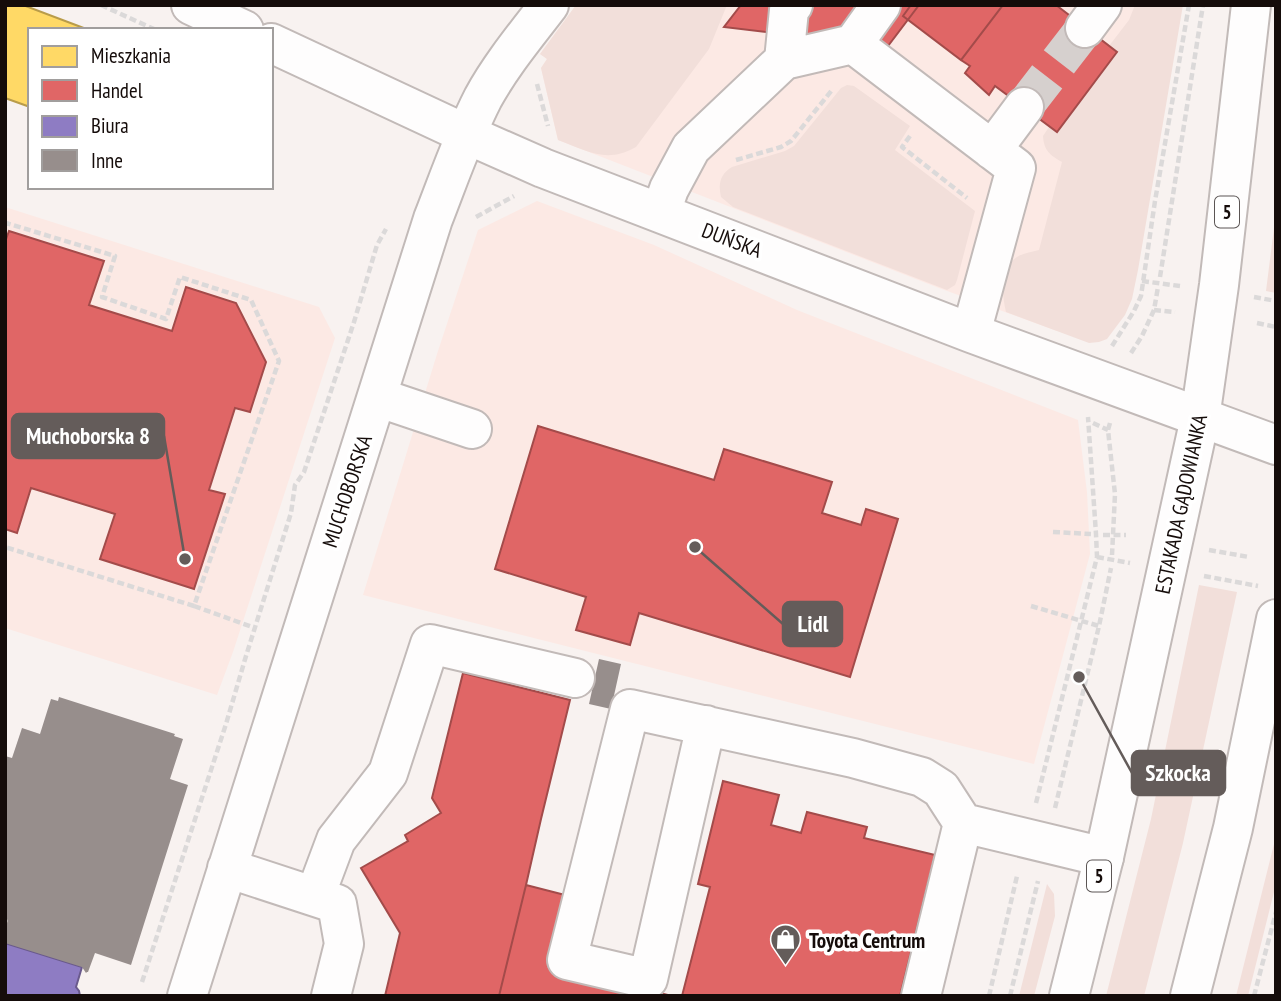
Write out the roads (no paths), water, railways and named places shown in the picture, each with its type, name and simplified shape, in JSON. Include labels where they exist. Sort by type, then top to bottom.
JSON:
[{"type":"street","points":[[191,5],[240,28]]},
{"type":"street","name":"MUCHOBORSKA","points":[[187,996],[433,219],[466,134],[492,85],[549,5]]},
{"type":"street","points":[[784,60],[789,10],[793,5]]},
{"type":"street","points":[[661,212],[669,189],[691,148],[784,60],[853,44],[881,5]]},
{"type":"street","name":"ESTAKADA GĄDOWIANKA","points":[[1069,996],[1104,857],[1200,418],[1219,285],[1251,5]]},
{"type":"street","name":"DUŃSKA","points":[[273,44],[543,168],[971,334],[1276,445]]},
{"type":"street","points":[[853,44],[1016,168],[971,334]]},
{"type":"street","points":[[992,150],[1024,107]]},
{"type":"street","points":[[377,397],[472,429]]},
{"type":"street","points":[[1191,996],[1233,828],[1276,620]]},
{"type":"street","points":[[315,896],[336,841],[387,773],[430,644],[575,678]]},
{"type":"street","points":[[706,725],[648,979],[567,960],[630,709],[706,725],[853,758],[922,777],[941,789],[963,823],[921,996]]},
{"type":"street","points":[[963,823],[1030,827],[1104,857]]},
{"type":"street","points":[[227,869],[337,904],[344,944],[331,996]]},
{"type":"tunnel","points":[[1024,107],[1085,28]]},
{"type":"place","name":"Lidl","points":[[695,547]]},
{"type":"place","name":"Muchoborska 8","points":[[185,559]]},
{"type":"place","name":"Szkocka","points":[[1079,677]]},
{"type":"place","name":"Toyota Centrum","points":[[786,967]]}]
